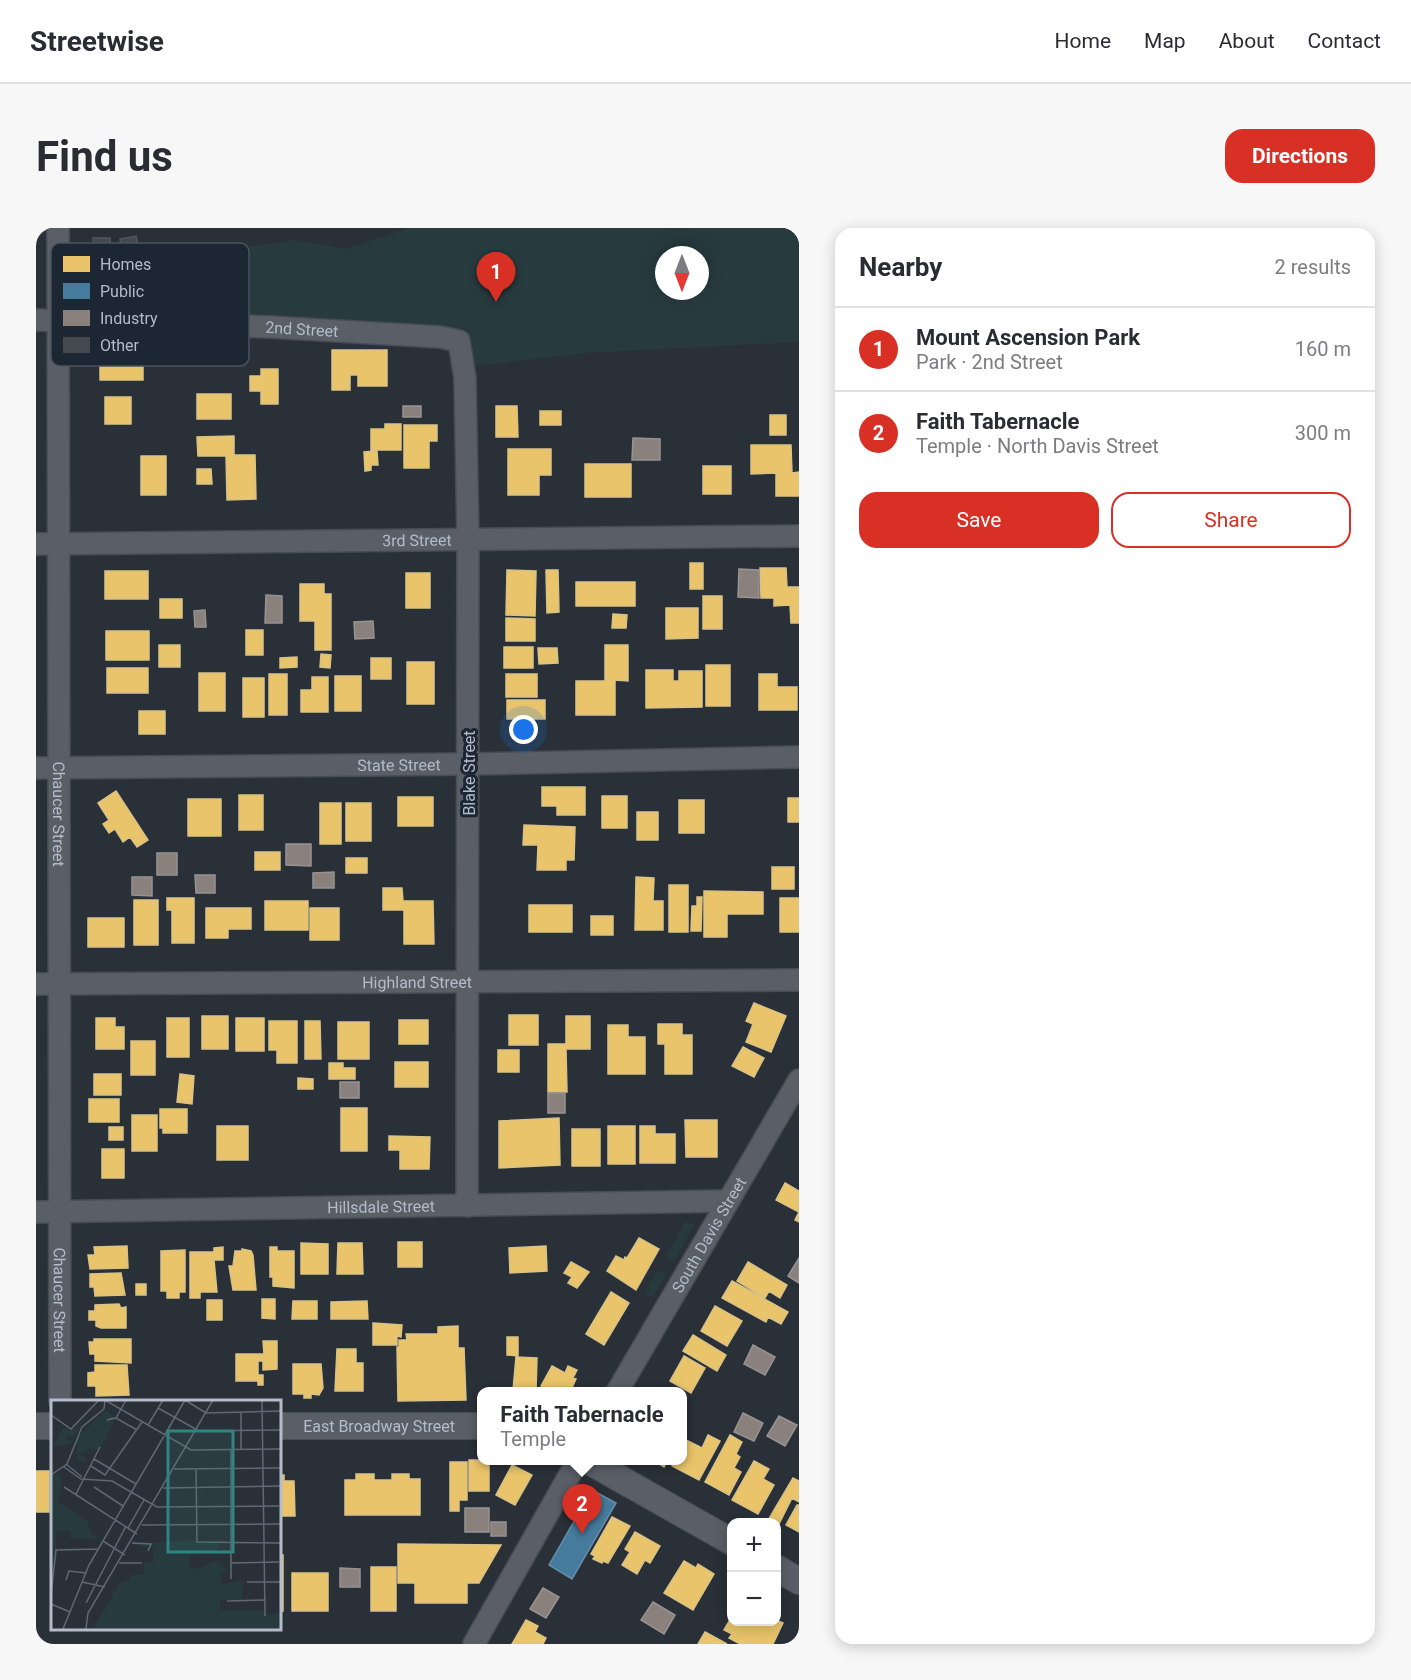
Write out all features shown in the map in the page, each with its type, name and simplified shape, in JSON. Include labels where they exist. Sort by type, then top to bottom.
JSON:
[{"type":"street","name":"2nd Street","points":[[249,326],[440,337],[459,341]]},
{"type":"street","name":"Blake Street","points":[[459,341],[465,378],[468,539],[470,764],[467,1206]]},
{"type":"street","name":"Chaucer Street","points":[[58,366],[59,543],[46,768],[59,983],[60,1400]]},
{"type":"street","name":"3rd Street","points":[[36,543],[799,536]]},
{"type":"street","name":"State Street","points":[[46,768],[470,764],[799,757]]},
{"type":"street","name":"Highland Street","points":[[36,984],[799,980]]},
{"type":"street","name":"South Davis Street","points":[[620,1387],[799,1080]]},
{"type":"street","name":"Hillsdale Street","points":[[36,1212],[727,1201]]},
{"type":"street","name":"East Broadway Street","points":[[280,1426],[477,1426]]},
{"type":"street","points":[[474,1644],[576,1465]]},
{"type":"street","points":[[594,1465],[727,1539]]},
{"type":"street","points":[[781,1570],[799,1581]]},
{"type":"green space","points":[[410,228],[799,228],[799,342],[586,353],[472,366],[466,329],[249,316],[249,247],[295,240],[347,249]]},
{"type":"green space","points":[[686,1221],[694,1225],[674,1261],[666,1257]]},
{"type":"green space","points":[[658,1270],[666,1274],[653,1297],[644,1294]]},
{"type":"building: Homes","points":[[332,350],[387,350],[387,386],[358,386],[358,375],[350,375],[350,390],[332,390]]},
{"type":"building: Homes","points":[[100,366],[143,366],[143,380],[100,380]]},
{"type":"building: Homes","points":[[261,369],[278,369],[278,404],[261,404],[261,391],[250,391],[250,376],[261,376]]},
{"type":"building: Homes","points":[[197,394],[231,394],[231,419],[197,419]]},
{"type":"building: Homes","points":[[105,397],[131,397],[131,424],[105,424]]},
{"type":"building: Homes","points":[[496,406],[517,406],[518,437],[496,437]]},
{"type":"building: Homes","points":[[540,411],[561,411],[561,425],[540,425]]},
{"type":"building: Homes","points":[[770,415],[786,415],[786,435],[770,435]]},
{"type":"building: Homes","points":[[385,424],[401,424],[401,450],[371,450],[371,429],[385,429]]},
{"type":"building: Homes","points":[[404,425],[437,425],[437,441],[429,441],[429,468],[404,468]]},
{"type":"building: Homes","points":[[234,436],[234,455],[255,455],[256,499],[227,500],[226,456],[198,456],[197,437]]},
{"type":"building: Homes","points":[[751,445],[791,445],[792,473],[799,472],[799,496],[776,496],[776,473],[751,474]]},
{"type":"building: Homes","points":[[508,449],[551,449],[551,475],[539,475],[539,495],[508,495]]},
{"type":"building: Homes","points":[[377,451],[378,465],[371,465],[371,470],[365,471],[364,452]]},
{"type":"building: Homes","points":[[141,456],[166,456],[166,495],[141,495]]},
{"type":"building: Homes","points":[[585,464],[631,464],[631,497],[585,497]]},
{"type":"building: Homes","points":[[703,466],[731,466],[731,494],[703,494]]},
{"type":"building: Homes","points":[[197,469],[211,469],[212,484],[197,484]]},
{"type":"building: Homes","points":[[690,563],[703,563],[703,589],[690,589]]},
{"type":"building: Homes","points":[[760,568],[786,568],[787,587],[799,587],[799,623],[791,623],[790,605],[774,606],[774,598],[761,598]]},
{"type":"building: Homes","points":[[507,570],[536,571],[535,616],[506,615]]},
{"type":"building: Homes","points":[[546,570],[558,570],[559,612],[547,613]]},
{"type":"building: Homes","points":[[105,571],[148,571],[148,599],[105,599]]},
{"type":"building: Homes","points":[[406,573],[430,573],[430,608],[406,608]]},
{"type":"building: Homes","points":[[576,582],[635,582],[635,606],[576,606]]},
{"type":"building: Homes","points":[[300,584],[324,584],[324,594],[331,594],[331,650],[315,650],[315,621],[300,621]]},
{"type":"building: Homes","points":[[703,596],[722,596],[722,629],[703,629]]},
{"type":"building: Homes","points":[[160,599],[182,599],[182,618],[160,618]]},
{"type":"building: Homes","points":[[666,608],[698,608],[698,638],[666,639]]},
{"type":"building: Homes","points":[[613,614],[627,615],[626,628],[612,628]]},
{"type":"building: Homes","points":[[506,618],[535,619],[535,641],[506,641]]},
{"type":"building: Homes","points":[[246,630],[263,630],[263,655],[246,655]]},
{"type":"building: Homes","points":[[106,631],[149,631],[149,660],[106,660]]},
{"type":"building: Homes","points":[[159,645],[180,645],[180,667],[159,667]]},
{"type":"building: Homes","points":[[605,645],[628,645],[628,681],[615,680],[615,715],[576,715],[576,681],[605,681]]},
{"type":"building: Homes","points":[[504,647],[533,647],[533,668],[504,668]]},
{"type":"building: Homes","points":[[538,648],[557,648],[558,663],[539,664]]},
{"type":"building: Homes","points":[[321,654],[331,655],[330,668],[320,667]]},
{"type":"building: Homes","points":[[297,657],[297,667],[280,668],[280,658]]},
{"type":"building: Homes","points":[[371,658],[391,658],[391,679],[371,679]]},
{"type":"building: Homes","points":[[407,662],[434,662],[434,704],[407,704]]},
{"type":"building: Homes","points":[[706,665],[730,665],[730,706],[706,706]]},
{"type":"building: Homes","points":[[107,668],[148,668],[148,693],[107,693]]},
{"type":"building: Homes","points":[[646,670],[673,670],[673,681],[679,681],[679,671],[702,671],[702,707],[646,708]]},
{"type":"building: Homes","points":[[199,673],[225,673],[225,711],[199,711]]},
{"type":"building: Homes","points":[[269,674],[287,674],[287,715],[269,715]]},
{"type":"building: Homes","points":[[506,674],[537,674],[537,697],[506,697]]},
{"type":"building: Homes","points":[[759,674],[777,674],[777,687],[797,687],[797,710],[759,710]]},
{"type":"building: Homes","points":[[335,676],[361,676],[361,711],[335,711]]},
{"type":"building: Homes","points":[[312,677],[328,677],[328,712],[301,712],[301,690],[312,690]]},
{"type":"building: Homes","points":[[243,678],[264,678],[264,717],[243,717]]},
{"type":"building: Homes","points":[[507,700],[545,700],[545,719],[507,719]]},
{"type":"building: Homes","points":[[139,711],[165,711],[165,734],[139,734]]},
{"type":"building: Homes","points":[[542,787],[585,787],[585,815],[557,815],[557,806],[542,806]]},
{"type":"building: Homes","points":[[116,791],[148,840],[137,847],[130,837],[123,842],[115,829],[109,833],[103,824],[109,820],[98,803]]},
{"type":"building: Homes","points":[[239,795],[263,795],[263,830],[239,830]]},
{"type":"building: Homes","points":[[602,796],[627,796],[627,828],[602,828]]},
{"type":"building: Homes","points":[[398,797],[433,797],[433,826],[398,826]]},
{"type":"building: Homes","points":[[788,798],[799,798],[799,822],[788,822]]},
{"type":"building: Homes","points":[[188,799],[221,799],[221,836],[188,836]]},
{"type":"building: Homes","points":[[679,800],[704,800],[704,833],[679,833]]},
{"type":"building: Homes","points":[[320,803],[341,803],[341,844],[320,844]]},
{"type":"building: Homes","points":[[346,803],[371,803],[371,841],[346,841]]},
{"type":"building: Homes","points":[[637,812],[658,812],[658,840],[637,840]]},
{"type":"building: Homes","points":[[524,825],[575,827],[574,860],[566,860],[566,870],[537,870],[538,845],[523,845]]},
{"type":"building: Homes","points":[[255,852],[280,852],[280,870],[255,870]]},
{"type":"building: Homes","points":[[346,858],[367,858],[367,873],[346,873]]},
{"type":"building: Homes","points":[[772,867],[794,867],[794,889],[772,889]]},
{"type":"building: Homes","points":[[636,877],[654,878],[653,901],[663,901],[663,930],[635,930]]},
{"type":"building: Homes","points":[[669,885],[688,885],[688,932],[669,932]]},
{"type":"building: Homes","points":[[383,888],[402,888],[403,901],[433,901],[434,944],[404,944],[404,910],[383,910]]},
{"type":"building: Homes","points":[[704,891],[763,892],[763,914],[727,914],[727,937],[704,937]]},
{"type":"building: Homes","points":[[697,897],[702,897],[701,931],[691,931],[692,906],[697,906]]},
{"type":"building: Homes","points":[[167,898],[194,898],[194,943],[172,943],[172,910],[167,910]]},
{"type":"building: Homes","points":[[780,898],[799,898],[799,932],[780,932]]},
{"type":"building: Homes","points":[[134,900],[158,900],[158,945],[134,945]]},
{"type":"building: Homes","points":[[265,901],[308,901],[308,930],[265,930]]},
{"type":"building: Homes","points":[[529,905],[572,905],[572,932],[529,932]]},
{"type":"building: Homes","points":[[206,908],[251,908],[251,929],[228,929],[228,938],[206,938]]},
{"type":"building: Homes","points":[[310,908],[339,908],[339,940],[310,940]]},
{"type":"building: Homes","points":[[591,916],[613,916],[613,935],[591,935]]},
{"type":"building: Homes","points":[[88,918],[124,918],[124,947],[88,947]]},
{"type":"building: Homes","points":[[754,1003],[786,1016],[771,1052],[746,1042],[753,1024],[746,1021]]},
{"type":"building: Homes","points":[[509,1015],[538,1015],[538,1045],[509,1045]]},
{"type":"building: Homes","points":[[202,1016],[228,1016],[228,1049],[202,1049]]},
{"type":"building: Homes","points":[[566,1016],[590,1016],[590,1049],[566,1049],[567,1092],[548,1092],[548,1044],[566,1044]]},
{"type":"building: Homes","points":[[96,1018],[115,1018],[115,1027],[124,1027],[124,1049],[96,1049]]},
{"type":"building: Homes","points":[[167,1018],[189,1018],[189,1057],[167,1057]]},
{"type":"building: Homes","points":[[236,1018],[264,1018],[264,1051],[236,1051]]},
{"type":"building: Homes","points":[[399,1020],[428,1020],[428,1044],[399,1044]]},
{"type":"building: Homes","points":[[269,1021],[297,1021],[297,1063],[277,1063],[277,1050],[269,1050]]},
{"type":"building: Homes","points":[[305,1021],[320,1021],[321,1059],[305,1059]]},
{"type":"building: Homes","points":[[338,1022],[369,1022],[369,1059],[338,1059]]},
{"type":"building: Homes","points":[[658,1024],[682,1024],[682,1035],[692,1035],[692,1074],[665,1074],[665,1044],[658,1044]]},
{"type":"building: Homes","points":[[608,1025],[628,1025],[628,1037],[645,1037],[645,1074],[608,1074]]},
{"type":"building: Homes","points":[[131,1041],[155,1041],[155,1075],[131,1075]]},
{"type":"building: Homes","points":[[743,1047],[764,1058],[754,1077],[732,1066]]},
{"type":"building: Homes","points":[[498,1050],[519,1050],[519,1072],[498,1072]]},
{"type":"building: Homes","points":[[395,1062],[428,1062],[428,1087],[395,1087]]},
{"type":"building: Homes","points":[[329,1063],[343,1063],[343,1068],[355,1068],[355,1079],[329,1079]]},
{"type":"building: Homes","points":[[94,1074],[121,1074],[121,1095],[94,1095]]},
{"type":"building: Homes","points":[[180,1074],[194,1076],[192,1104],[177,1102]]},
{"type":"building: Homes","points":[[298,1078],[313,1079],[313,1089],[298,1089]]},
{"type":"building: Homes","points":[[89,1099],[119,1099],[119,1122],[89,1122]]},
{"type":"building: Homes","points":[[341,1108],[367,1108],[367,1151],[341,1151]]},
{"type":"building: Homes","points":[[160,1109],[187,1109],[187,1133],[163,1133],[163,1128],[160,1128]]},
{"type":"building: Homes","points":[[132,1115],[157,1115],[157,1151],[132,1151]]},
{"type":"building: Homes","points":[[559,1118],[560,1165],[499,1168],[499,1121]]},
{"type":"building: Homes","points":[[685,1120],[717,1120],[717,1157],[686,1157]]},
{"type":"building: Homes","points":[[217,1126],[248,1126],[248,1160],[217,1160]]},
{"type":"building: Homes","points":[[608,1126],[635,1126],[635,1164],[608,1164]]},
{"type":"building: Homes","points":[[640,1126],[655,1126],[655,1134],[675,1134],[675,1163],[640,1163]]},
{"type":"building: Homes","points":[[109,1127],[123,1127],[123,1140],[109,1140]]},
{"type":"building: Homes","points":[[572,1129],[600,1129],[600,1166],[572,1166]]},
{"type":"building: Homes","points":[[389,1136],[430,1137],[429,1169],[400,1169],[400,1150],[389,1150]]},
{"type":"building: Homes","points":[[102,1149],[124,1149],[124,1178],[102,1178]]},
{"type":"building: Homes","points":[[785,1183],[799,1191],[799,1212],[776,1200]]},
{"type":"building: Homes","points":[[639,1238],[659,1249],[636,1290],[607,1271],[616,1256],[624,1260],[625,1257],[627,1258]]},
{"type":"building: Homes","points":[[398,1242],[422,1242],[422,1267],[398,1267]]},
{"type":"building: Homes","points":[[301,1243],[328,1244],[328,1274],[301,1274]]},
{"type":"building: Homes","points":[[338,1243],[362,1243],[363,1274],[337,1274]]},
{"type":"building: Homes","points":[[127,1246],[128,1268],[90,1269],[88,1255],[95,1255],[94,1247]]},
{"type":"building: Homes","points":[[546,1246],[547,1271],[510,1273],[509,1248]]},
{"type":"building: Homes","points":[[223,1247],[223,1260],[214,1260],[217,1292],[200,1292],[200,1298],[190,1298],[190,1252],[214,1252],[214,1248]]},
{"type":"building: Homes","points":[[270,1247],[277,1247],[277,1251],[294,1251],[294,1288],[273,1286],[273,1277],[270,1277]]},
{"type":"building: Homes","points":[[242,1249],[251,1251],[253,1255],[256,1290],[233,1290],[229,1266],[233,1266],[235,1251],[242,1251]]},
{"type":"building: Homes","points":[[185,1250],[185,1292],[179,1292],[179,1298],[167,1298],[167,1291],[161,1291],[161,1251]]},
{"type":"building: Homes","points":[[571,1262],[589,1272],[577,1288],[568,1283],[572,1277],[564,1273]]},
{"type":"building: Homes","points":[[748,1262],[787,1285],[780,1298],[769,1291],[765,1298],[737,1281]]},
{"type":"building: Homes","points":[[121,1273],[125,1295],[95,1296],[94,1287],[90,1287],[90,1274]]},
{"type":"building: Homes","points":[[732,1281],[788,1312],[781,1324],[768,1317],[766,1322],[722,1298]]},
{"type":"building: Homes","points":[[136,1284],[146,1284],[146,1295],[136,1295]]},
{"type":"building: Homes","points":[[611,1292],[629,1303],[604,1345],[586,1334]]},
{"type":"building: Homes","points":[[262,1299],[275,1299],[275,1319],[262,1318]]},
{"type":"building: Homes","points":[[207,1300],[222,1300],[222,1320],[207,1320]]},
{"type":"building: Homes","points":[[293,1301],[317,1301],[317,1319],[292,1319]]},
{"type":"building: Homes","points":[[367,1301],[368,1319],[331,1319],[331,1302]]},
{"type":"building: Homes","points":[[119,1304],[121,1308],[126,1307],[126,1328],[101,1328],[96,1326],[96,1320],[89,1320],[89,1311],[95,1311],[95,1305]]},
{"type":"building: Homes","points":[[715,1306],[742,1321],[727,1346],[701,1331]]},
{"type":"building: Homes","points":[[373,1323],[402,1325],[401,1337],[397,1336],[397,1345],[373,1345]]},
{"type":"building: Homes","points":[[458,1326],[458,1348],[464,1348],[466,1400],[398,1401],[397,1347],[399,1347],[399,1340],[407,1340],[406,1334],[438,1334],[438,1327]]},
{"type":"building: Homes","points":[[693,1335],[726,1355],[717,1371],[683,1351]]},
{"type":"building: Homes","points":[[507,1337],[518,1337],[518,1356],[507,1355]]},
{"type":"building: Homes","points":[[94,1339],[131,1339],[131,1363],[95,1361],[95,1354],[90,1354],[89,1342],[94,1342]]},
{"type":"building: Homes","points":[[263,1341],[277,1341],[277,1369],[263,1370],[263,1361],[258,1361],[258,1375],[263,1375],[263,1385],[258,1385],[258,1381],[236,1381],[236,1354],[264,1354]]},
{"type":"building: Homes","points":[[337,1349],[356,1349],[356,1363],[363,1363],[363,1391],[335,1391]]},
{"type":"building: Homes","points":[[684,1356],[705,1368],[691,1393],[687,1391],[687,1387],[680,1387],[670,1381]]},
{"type":"building: Homes","points":[[516,1357],[537,1358],[536,1387],[513,1387]]},
{"type":"building: Homes","points":[[293,1364],[321,1364],[323,1388],[319,1395],[311,1394],[311,1398],[304,1398],[304,1394],[293,1394]]},
{"type":"building: Homes","points":[[95,1365],[127,1365],[129,1395],[96,1396],[96,1386],[88,1386],[88,1373],[95,1372]]},
{"type":"building: Homes","points":[[552,1366],[565,1373],[568,1366],[577,1370],[572,1387],[541,1386]]},
{"type":"building: Homes","points":[[708,1435],[720,1441],[699,1480],[672,1466],[687,1465],[687,1440],[702,1448]]},
{"type":"building: Homes","points":[[730,1435],[742,1442],[736,1454],[740,1457],[734,1468],[741,1472],[729,1495],[705,1482]]},
{"type":"building: Homes","points":[[469,1460],[477,1460],[477,1465],[489,1465],[489,1491],[469,1491]]},
{"type":"building: Homes","points":[[754,1461],[769,1469],[763,1479],[774,1485],[758,1514],[732,1500]]},
{"type":"building: Homes","points":[[450,1462],[467,1462],[467,1500],[459,1500],[459,1511],[450,1511]]},
{"type":"building: Homes","points":[[512,1465],[532,1475],[515,1505],[496,1495]]},
{"type":"building: Homes","points":[[36,1471],[49,1471],[49,1512],[36,1512]]},
{"type":"building: Homes","points":[[356,1474],[374,1474],[374,1480],[392,1480],[392,1474],[409,1474],[409,1479],[420,1479],[420,1515],[345,1515],[345,1480],[356,1480]]},
{"type":"building: Homes","points":[[280,1475],[284,1475],[284,1481],[294,1481],[295,1516],[280,1516]]},
{"type":"building: Homes","points":[[793,1478],[799,1481],[799,1502],[792,1498],[781,1520],[781,1518],[769,1518]]},
{"type":"building: Homes","points":[[799,1505],[799,1532],[786,1525]]},
{"type":"building: Homes","points":[[612,1517],[630,1526],[608,1563],[603,1561],[602,1563],[593,1559],[595,1556],[591,1554]]},
{"type":"building: Homes","points":[[635,1532],[660,1546],[650,1563],[645,1560],[637,1574],[622,1565],[630,1552],[625,1549]]},
{"type":"building: Homes","points":[[398,1544],[501,1545],[479,1583],[467,1583],[467,1603],[415,1603],[415,1583],[398,1583]]},
{"type":"building: Homes","points":[[280,1555],[283,1555],[283,1611],[280,1611]]},
{"type":"building: Homes","points":[[684,1561],[696,1568],[698,1564],[714,1574],[693,1610],[664,1593]]},
{"type":"building: Homes","points":[[371,1567],[396,1567],[396,1611],[371,1611]]},
{"type":"building: Homes","points":[[292,1573],[328,1573],[328,1611],[292,1611]]},
{"type":"building: Homes","points":[[526,1620],[538,1626],[535,1632],[546,1638],[543,1644],[512,1644]]},
{"type":"building: Homes","points":[[781,1622],[783,1623],[773,1644],[740,1644],[729,1638],[732,1634],[724,1630],[727,1625],[781,1626]]},
{"type":"building: Homes","points":[[705,1632],[727,1644],[698,1644]]},
{"type":"building: Public","points":[[592,1490],[616,1503],[572,1579],[549,1565]]},
{"type":"building: Industry","points":[[403,406],[421,406],[421,417],[403,417]]},
{"type":"building: Industry","points":[[633,438],[660,439],[660,460],[632,460]]},
{"type":"building: Industry","points":[[739,569],[759,570],[759,598],[738,597]]},
{"type":"building: Industry","points":[[266,595],[282,596],[282,623],[265,623]]},
{"type":"building: Industry","points":[[205,610],[206,627],[195,627],[194,611]]},
{"type":"building: Industry","points":[[373,621],[374,638],[355,639],[354,622]]},
{"type":"building: Industry","points":[[286,844],[311,844],[311,866],[286,865]]},
{"type":"building: Industry","points":[[157,853],[177,853],[177,875],[157,875]]},
{"type":"building: Industry","points":[[334,872],[334,888],[313,888],[313,873]]},
{"type":"building: Industry","points":[[195,875],[215,875],[215,893],[196,893]]},
{"type":"building: Industry","points":[[132,877],[152,877],[152,896],[132,895]]},
{"type":"building: Industry","points":[[340,1082],[359,1082],[359,1098],[340,1098]]},
{"type":"building: Industry","points":[[548,1093],[565,1093],[565,1113],[548,1113]]},
{"type":"building: Industry","points":[[799,1258],[799,1283],[788,1276]]},
{"type":"building: Industry","points":[[753,1345],[775,1357],[765,1375],[744,1364]]},
{"type":"building: Industry","points":[[743,1413],[763,1423],[754,1441],[734,1432]]},
{"type":"building: Industry","points":[[779,1416],[797,1425],[785,1446],[767,1436]]},
{"type":"building: Industry","points":[[465,1508],[489,1508],[489,1532],[465,1532]]},
{"type":"building: Industry","points":[[491,1522],[506,1522],[506,1536],[491,1536]]},
{"type":"building: Industry","points":[[340,1568],[360,1569],[360,1587],[340,1587]]},
{"type":"building: Industry","points":[[543,1588],[559,1597],[546,1618],[530,1609]]},
{"type":"building: Industry","points":[[653,1602],[675,1615],[664,1634],[641,1620]]},
{"type":"building: Other","points":[[136,236],[138,243],[121,243],[120,239]]},
{"type":"building: Other","points":[[93,238],[110,238],[110,243],[93,243]]},
{"type":"place","name":"Mount Ascension Park","points":[[496,302]]},
{"type":"place","name":"Faith Tabernacle","points":[[582,1534]]}]
